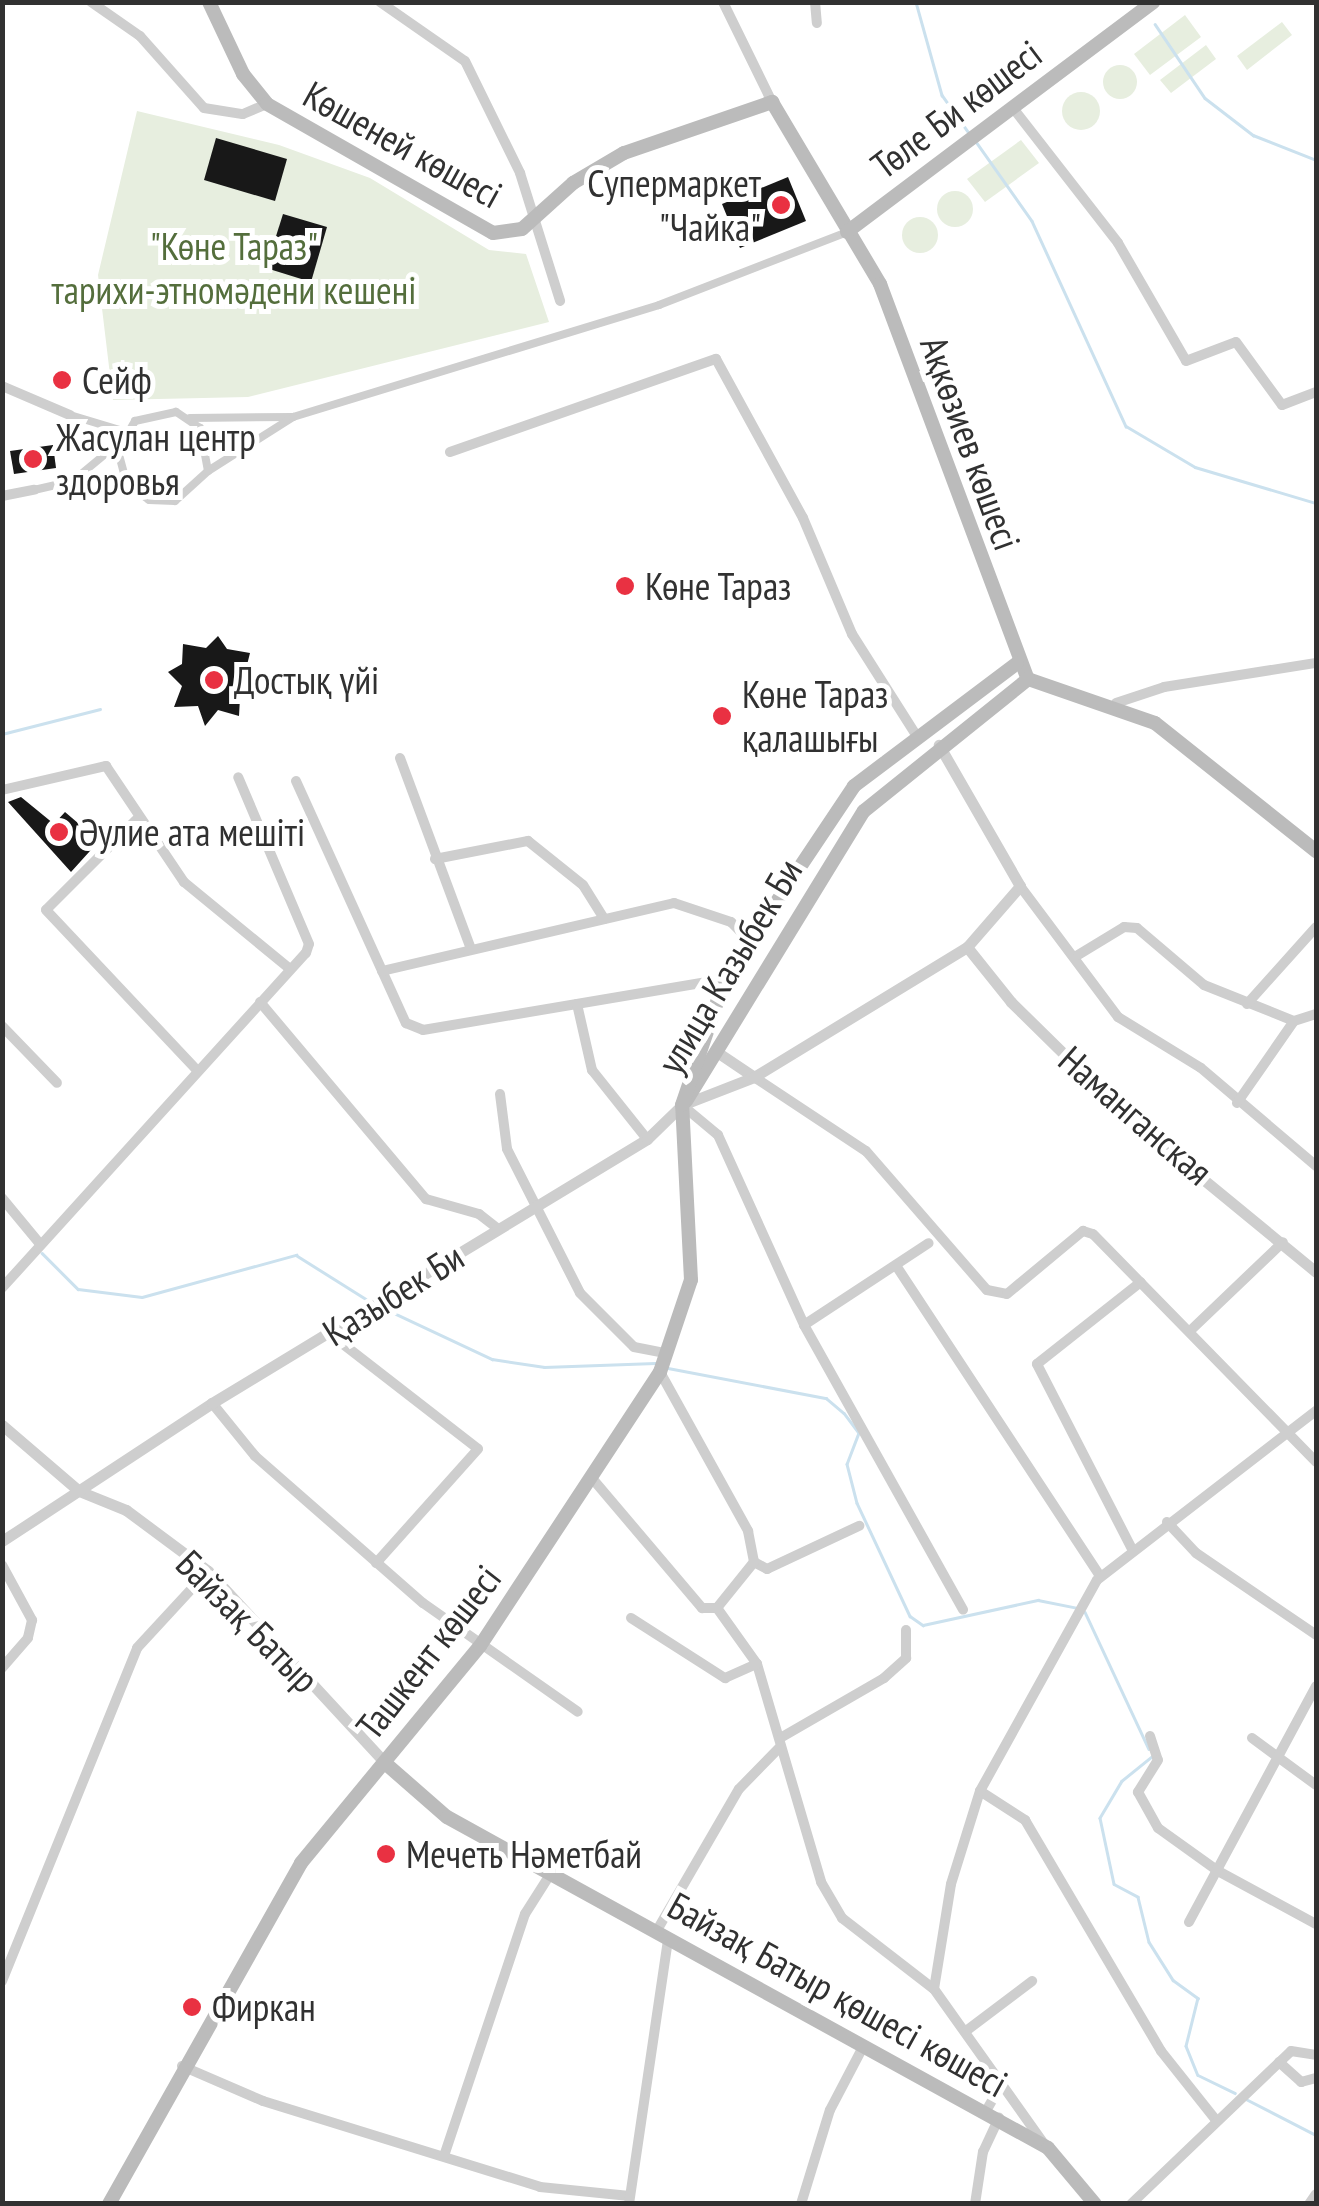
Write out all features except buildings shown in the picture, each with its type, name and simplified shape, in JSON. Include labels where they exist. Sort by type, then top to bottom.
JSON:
[{"type":"main road","name":"Көшеней көшесі","points":[[209,2],[243,74],[267,104],[492,233],[535,220],[596,166],[772,102]]},
{"type":"main road","name":"Төле Би көшесі","points":[[847,232],[1152,2]]},
{"type":"main road","name":"Ақкөзиев көшесі","points":[[772,102],[880,284],[1017,663],[1028,679]]},
{"type":"main road","name":"улица Казыбек Би","points":[[682,1105],[726,979],[809,846],[854,786],[916,735],[1017,663]]},
{"type":"main road","name":"улица Казыбек Би","points":[[682,1105],[864,811],[939,744],[1028,679]]},
{"type":"main road","points":[[1028,679],[1116,704],[1204,757],[1316,851]]},
{"type":"main road","points":[[809,846],[831,860]]},
{"type":"main road","name":"Ташкент көшесі","points":[[108,2204],[182,2065],[301,1863],[480,1646],[660,1372],[691,1280],[682,1105]]},
{"type":"main road","name":"Байзақ Батыр қөшесі көшесі","points":[[385,1763],[447,1816],[1048,2148],[1095,2204]]},
{"type":"street","points":[[91,2],[140,36],[204,108],[243,114],[267,104]]},
{"type":"street","points":[[380,2],[465,61],[535,220],[560,301]]},
{"type":"street","points":[[722,2],[772,102]]},
{"type":"street","points":[[815,2],[817,23]]},
{"type":"street","points":[[1013,108],[1118,244],[1186,361],[1236,342],[1282,405],[1316,392]]},
{"type":"street","points":[[2,496],[73,481],[127,484],[149,500],[175,501],[208,472],[294,417],[659,305],[847,232]]},
{"type":"street","points":[[450,452],[716,359],[803,518],[860,648],[916,735]]},
{"type":"street","points":[[2,386],[70,415],[126,432]]},
{"type":"street","points":[[73,481],[148,414],[190,418],[294,417]]},
{"type":"street","points":[[190,418],[207,440],[208,472]]},
{"type":"street","points":[[121,441],[127,484]]},
{"type":"street","points":[[1116,704],[1164,687],[1316,663]]},
{"type":"street","points":[[939,744],[1020,886],[1078,955],[1118,1017],[1201,1068],[1237,1103],[1316,1166]]},
{"type":"street","points":[[400,758],[470,946]]},
{"type":"street","points":[[2,790],[106,766],[136,820],[184,882],[290,969]]},
{"type":"street","points":[[2,1288],[309,944],[238,777]]},
{"type":"street","points":[[296,781],[406,1024],[423,1030],[726,979]]},
{"type":"street","points":[[136,820],[46,910],[196,1069]]},
{"type":"street","points":[[435,859],[528,841],[583,885],[604,919]]},
{"type":"street","points":[[963,1610],[804,1326],[718,1135],[682,1105],[754,1077],[968,947],[1020,886]]},
{"type":"street","points":[[382,971],[470,946],[604,919],[695,906],[750,941]]},
{"type":"street","points":[[1078,955],[1124,926],[1137,928],[1204,985],[1294,1021],[1316,1014]]},
{"type":"street","points":[[1247,1004],[1316,927]]},
{"type":"street","name":"Наманганская","points":[[968,947],[1011,1002],[1131,1120],[1316,1272]]},
{"type":"street","points":[[260,1002],[426,1199],[479,1214],[497,1228]]},
{"type":"street","points":[[576,1004],[592,1070],[647,1139]]},
{"type":"street","points":[[1237,1103],[1294,1021]]},
{"type":"street","points":[[2,1026],[57,1083]]},
{"type":"street","points":[[717,1052],[866,1151],[987,1290],[1007,1294],[1083,1232],[1191,1330],[1316,1462]]},
{"type":"street","points":[[500,1094],[507,1150],[580,1293],[614,1332],[666,1354]]},
{"type":"street","name":"Қазыбек Би","points":[[79,1490],[212,1403],[647,1139],[682,1105]]},
{"type":"street","points":[[2,1198],[40,1244]]},
{"type":"street","points":[[1191,1330],[1282,1242]]},
{"type":"street","points":[[804,1326],[929,1244]]},
{"type":"street","points":[[897,1267],[1100,1576]]},
{"type":"street","points":[[1132,1549],[1037,1364],[1141,1282]]},
{"type":"street","points":[[330,1334],[478,1449],[376,1562]]},
{"type":"street","points":[[660,1372],[748,1531],[754,1562],[767,1570],[859,1526]]},
{"type":"street","points":[[212,1403],[254,1456],[376,1562],[480,1646],[578,1712]]},
{"type":"street","points":[[934,1989],[950,1884],[980,1791],[1100,1576],[1316,1412]]},
{"type":"street","name":"Байзақ Батыр","points":[[2,1425],[79,1490],[126,1510],[208,1572],[385,1763]]},
{"type":"street","points":[[592,1477],[702,1608],[717,1608]]},
{"type":"street","points":[[2,1542],[79,1490]]},
{"type":"street","points":[[1167,1522],[1196,1553],[1316,1635]]},
{"type":"street","points":[[717,1608],[754,1562]]},
{"type":"street","points":[[2,1565],[32,1620],[28,1638],[2,1668]]},
{"type":"street","points":[[2,1981],[137,1648],[208,1572]]},
{"type":"street","points":[[717,1608],[758,1664],[821,1882],[842,1918],[934,1989],[1048,2148]]},
{"type":"street","points":[[631,1618],[724,1678],[758,1664]]},
{"type":"street","points":[[182,2065],[263,2101],[540,2187],[629,2200],[662,1936],[739,1789],[781,1743],[884,1678],[906,1658],[906,1630]]},
{"type":"street","points":[[1189,1922],[1316,1686]]},
{"type":"street","points":[[1150,1736],[1158,1760],[1138,1792],[1158,1828],[1218,1872],[1316,1924]]},
{"type":"street","points":[[1252,1738],[1316,1784]]},
{"type":"street","points":[[980,1791],[1025,1820],[1161,2051],[1216,2120]]},
{"type":"street","points":[[444,2156],[524,1914],[550,1873]]},
{"type":"street","points":[[966,2030],[1032,1982]]},
{"type":"street","points":[[801,2204],[830,2110],[863,2048]]},
{"type":"street","points":[[1132,2204],[1280,2062],[1302,2049],[1316,2055]]},
{"type":"street","points":[[1280,2062],[1300,2082],[1316,2078]]},
{"type":"street","points":[[975,2204],[1000,2086]]},
{"type":"street","points":[[1309,2204],[1316,2194]]},
{"type":"green space","points":[[1185,15],[1201,37],[1150,75],[1134,54]]},
{"type":"green space","points":[[1282,22],[1292,35],[1247,70],[1237,56]]},
{"type":"green space","points":[[1206,45],[1216,59],[1171,93],[1160,80]]},
{"type":"green space","points":[[1120,65],[1132,70],[1137,82],[1132,94],[1120,99],[1108,94],[1103,82],[1108,70]]},
{"type":"green space","points":[[1081,92],[1094,98],[1100,111],[1094,124],[1081,130],[1068,124],[1062,111],[1068,98]]},
{"type":"green space","name":"\"Көне Тараз\" тарихи-этномәдени кешені","points":[[137,111],[279,145],[370,178],[489,250],[526,254],[549,322],[248,397],[113,400],[98,275]]},
{"type":"green space","points":[[1021,140],[1039,163],[985,202],[967,179]]},
{"type":"green space","points":[[955,191],[968,196],[973,209],[968,222],[955,227],[942,222],[937,209],[942,196]]},
{"type":"green space","points":[[920,217],[933,222],[938,235],[933,248],[920,253],[907,248],[902,235],[907,222]]},
{"type":"waterway","points":[[916,2],[942,95],[969,133]]},
{"type":"waterway","points":[[1155,24],[1205,98],[1253,135],[1316,160]]},
{"type":"waterway","points":[[977,143],[1032,221],[1126,426],[1195,467],[1316,503]]},
{"type":"waterway","points":[[2,734],[100,709]]},
{"type":"waterway","points":[[42,1253],[78,1289],[142,1297],[296,1255],[369,1301]]},
{"type":"waterway","points":[[381,1307],[492,1359],[544,1367],[655,1363]]},
{"type":"waterway","points":[[668,1368],[826,1398],[844,1413],[859,1433],[847,1464],[857,1503],[910,1616],[923,1625],[1038,1600],[1078,1608]]},
{"type":"waterway","points":[[1085,1612],[1149,1749]]},
{"type":"waterway","points":[[1153,1756],[1122,1781],[1100,1818],[1114,1884],[1138,1897],[1149,1942],[1173,1980],[1198,1998],[1186,2046],[1198,2075],[1235,2093]]},
{"type":"waterway","points":[[1246,2099],[1316,2135]]},
{"type":"place","name":"Супермаркет \"Чайка\"","points":[[781,205]]},
{"type":"place","name":"Сейф","points":[[62,380]]},
{"type":"place","name":"Жасулан центр здоровья","points":[[33,459]]},
{"type":"place","name":"Көне Тараз","points":[[625,586]]},
{"type":"place","name":"Достық үйі","points":[[214,680]]},
{"type":"place","name":"Көне Тараз қалашығы","points":[[722,716]]},
{"type":"place","name":"Әулие ата мешіті","points":[[59,832]]},
{"type":"place","name":"Мечеть Нәметбай","points":[[386,1854]]},
{"type":"place","name":"Фиркан","points":[[192,2007]]}]
